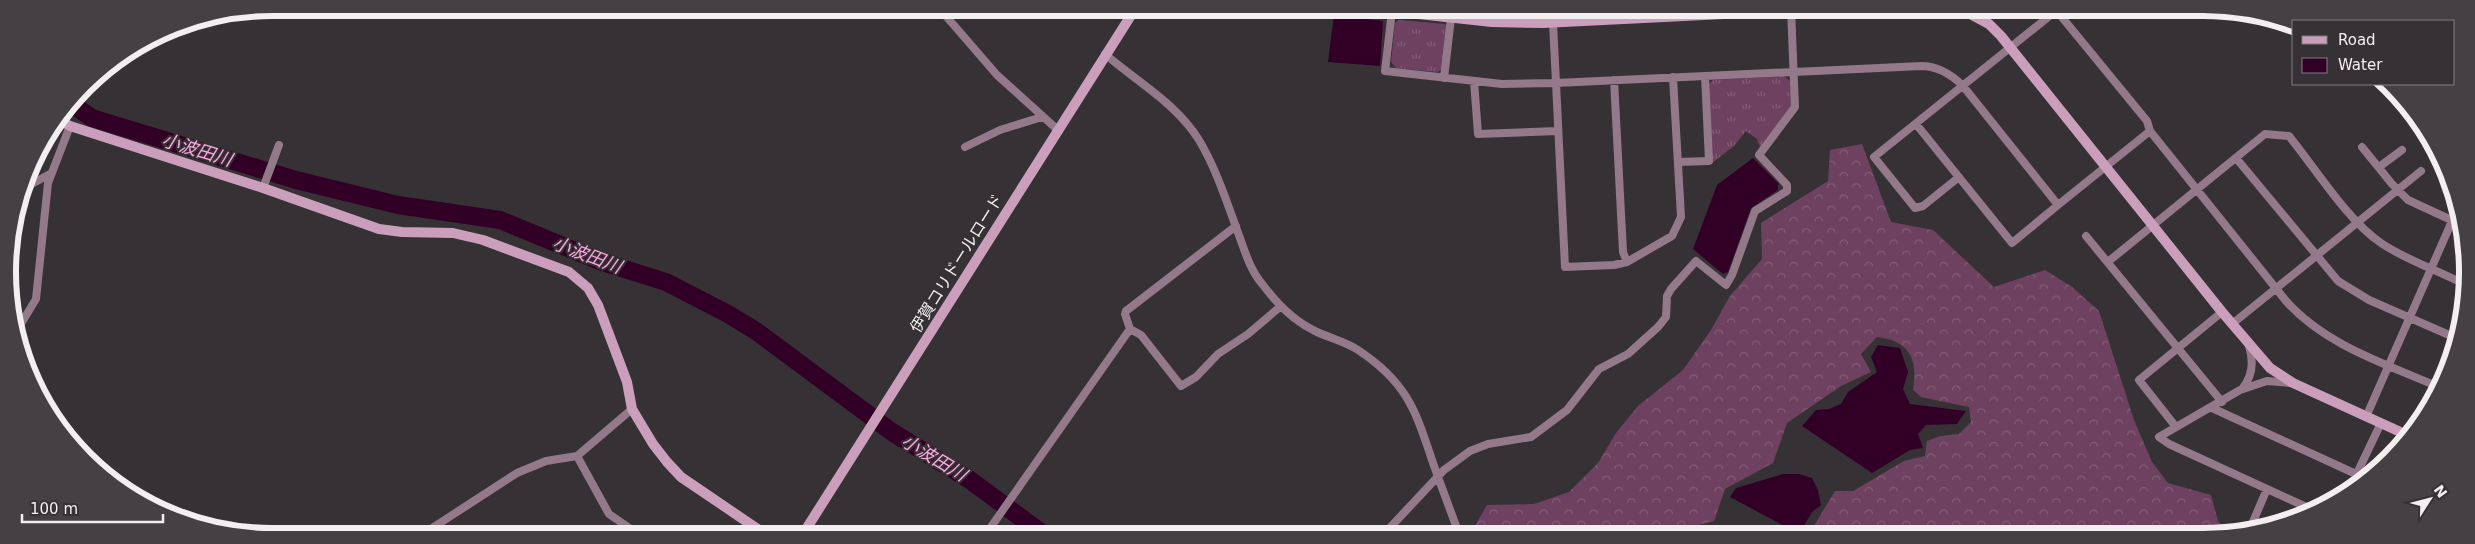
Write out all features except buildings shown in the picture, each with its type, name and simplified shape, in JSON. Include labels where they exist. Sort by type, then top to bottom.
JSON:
[{"type":"street","points":[[946,16],[997,75],[1058,131]]},
{"type":"street","name":"伊賀コリドールロード","points":[[807,528],[1130,16]]},
{"type":"street","points":[[1391,16],[1385,71],[1502,84],[1928,66],[1944,72],[1963,86],[2058,205]]},
{"type":"street","points":[[1434,16],[1501,22],[1552,23],[1681,16]]},
{"type":"street","points":[[1501,16],[1501,22]]},
{"type":"street","points":[[1390,528],[1444,470],[1476,449],[1531,438],[1563,414],[1576,400],[1595,373],[1603,366],[1633,351],[1663,321],[1666,314],[1667,296],[1696,261],[1726,285],[1732,275],[1755,211],[1787,191],[1787,185],[1759,155],[1796,106],[1791,16]]},
{"type":"street","points":[[1973,16],[1989,24],[2010,48],[2222,312],[2270,368],[2293,383],[2402,433]]},
{"type":"street","points":[[1959,177],[1923,206],[1915,208],[1874,157],[2050,16]]},
{"type":"street","points":[[2062,16],[2147,122],[2150,131],[2296,312],[2321,333],[2432,384]]},
{"type":"street","points":[[1444,78],[1451,18]]},
{"type":"street","points":[[1552,23],[1565,267],[1614,265],[1627,262],[1672,236],[1681,217],[1673,77]]},
{"type":"street","points":[[1105,54],[1168,104],[1187,123],[1205,151],[1256,276],[1281,306],[1316,331],[1356,348],[1397,382],[1410,400],[1420,421],[1457,528]]},
{"type":"street","points":[[1678,162],[1709,161],[1705,76]]},
{"type":"street","points":[[1614,80],[1623,252],[1627,262]]},
{"type":"street","points":[[1474,81],[1478,134],[1557,131]]},
{"type":"street","points":[[965,147],[1000,130],[1042,117]]},
{"type":"street","points":[[21,323],[36,299],[50,174],[66,123],[265,185],[379,230],[452,233],[483,240],[569,272],[588,288],[598,305],[627,382],[632,409],[653,444],[667,462],[682,476],[756,528]]},
{"type":"street","points":[[1916,124],[2012,243],[2150,131]]},
{"type":"street","points":[[2109,261],[2265,134],[2289,136],[2358,222],[2381,243],[2458,281]]},
{"type":"street","points":[[265,185],[279,145]]},
{"type":"street","points":[[2362,147],[2397,190],[2415,204],[2452,220],[2366,417]]},
{"type":"street","points":[[2379,166],[2402,150]]},
{"type":"street","points":[[2236,158],[2338,280],[2356,293],[2451,336]]},
{"type":"street","points":[[2232,324],[2420,171]]},
{"type":"street","points":[[33,183],[50,174]]},
{"type":"street","points":[[1236,226],[1126,311],[1125,314],[1130,329],[1141,335],[1181,386],[1196,377],[1218,354],[1248,334],[1281,306]]},
{"type":"street","points":[[2086,236],[2109,261],[2222,402]]},
{"type":"street","points":[[2176,427],[2139,380],[2222,312]]},
{"type":"street","points":[[991,528],[1130,329]]},
{"type":"street","points":[[2249,345],[2252,356],[2251,370],[2246,384],[2222,402],[2159,437],[2170,444],[2305,506]]},
{"type":"street","points":[[2240,390],[2267,381],[2293,383]]},
{"type":"street","points":[[2212,408],[2356,474]]},
{"type":"street","points":[[432,528],[517,473],[546,461],[577,456],[632,409]]},
{"type":"street","points":[[2354,479],[2381,423]]},
{"type":"street","points":[[577,456],[610,514],[630,528]]},
{"type":"street","points":[[2252,523],[2267,489]]},
{"type":"green space","points":[[1399,20],[1445,24],[1447,27],[1442,70],[1437,72],[1396,68],[1391,62],[1395,23]]},
{"type":"green space","points":[[1784,76],[1790,81],[1792,105],[1760,147],[1757,139],[1746,131],[1734,146],[1712,163],[1708,85],[1713,80]]},
{"type":"green space","points":[[1862,144],[1891,222],[1933,230],[1994,287],[2045,270],[2072,287],[2099,311],[2134,420],[2152,462],[2168,483],[2211,495],[2218,521],[2224,527],[1813,528],[1835,491],[1853,491],[1904,461],[1925,456],[1927,441],[1940,436],[1959,434],[1971,422],[1969,407],[1921,397],[1913,390],[1914,369],[1909,353],[1897,343],[1877,337],[1861,354],[1871,372],[1841,386],[1787,423],[1773,463],[1725,489],[1714,521],[1687,528],[1474,528],[1487,505],[1534,504],[1569,492],[1598,463],[1616,433],[1638,406],[1683,370],[1711,330],[1730,296],[1762,259],[1761,223],[1828,181],[1830,150]]},
{"type":"water","points":[[1334,16],[1383,21],[1380,66],[1328,62]]},
{"type":"water","points":[[1753,158],[1778,183],[1778,190],[1751,208],[1728,272],[1723,274],[1693,249],[1717,185]]},
{"type":"water","points":[[1878,345],[1900,348],[1908,372],[1903,389],[1910,404],[1966,411],[1957,424],[1926,425],[1918,434],[1923,448],[1910,450],[1872,473],[1802,426],[1816,410],[1829,409],[1841,404],[1848,392],[1877,372],[1871,357]]},
{"type":"water","points":[[1783,474],[1799,474],[1812,478],[1818,490],[1821,505],[1812,512],[1803,528],[1788,528],[1730,497],[1736,488]]},
{"type":"waterway","name":"小波田川","points":[[76,107],[92,118],[296,180],[398,205],[500,220],[602,262],[666,282],[728,314],[756,331],[892,432],[970,480],[1035,528]]}]
